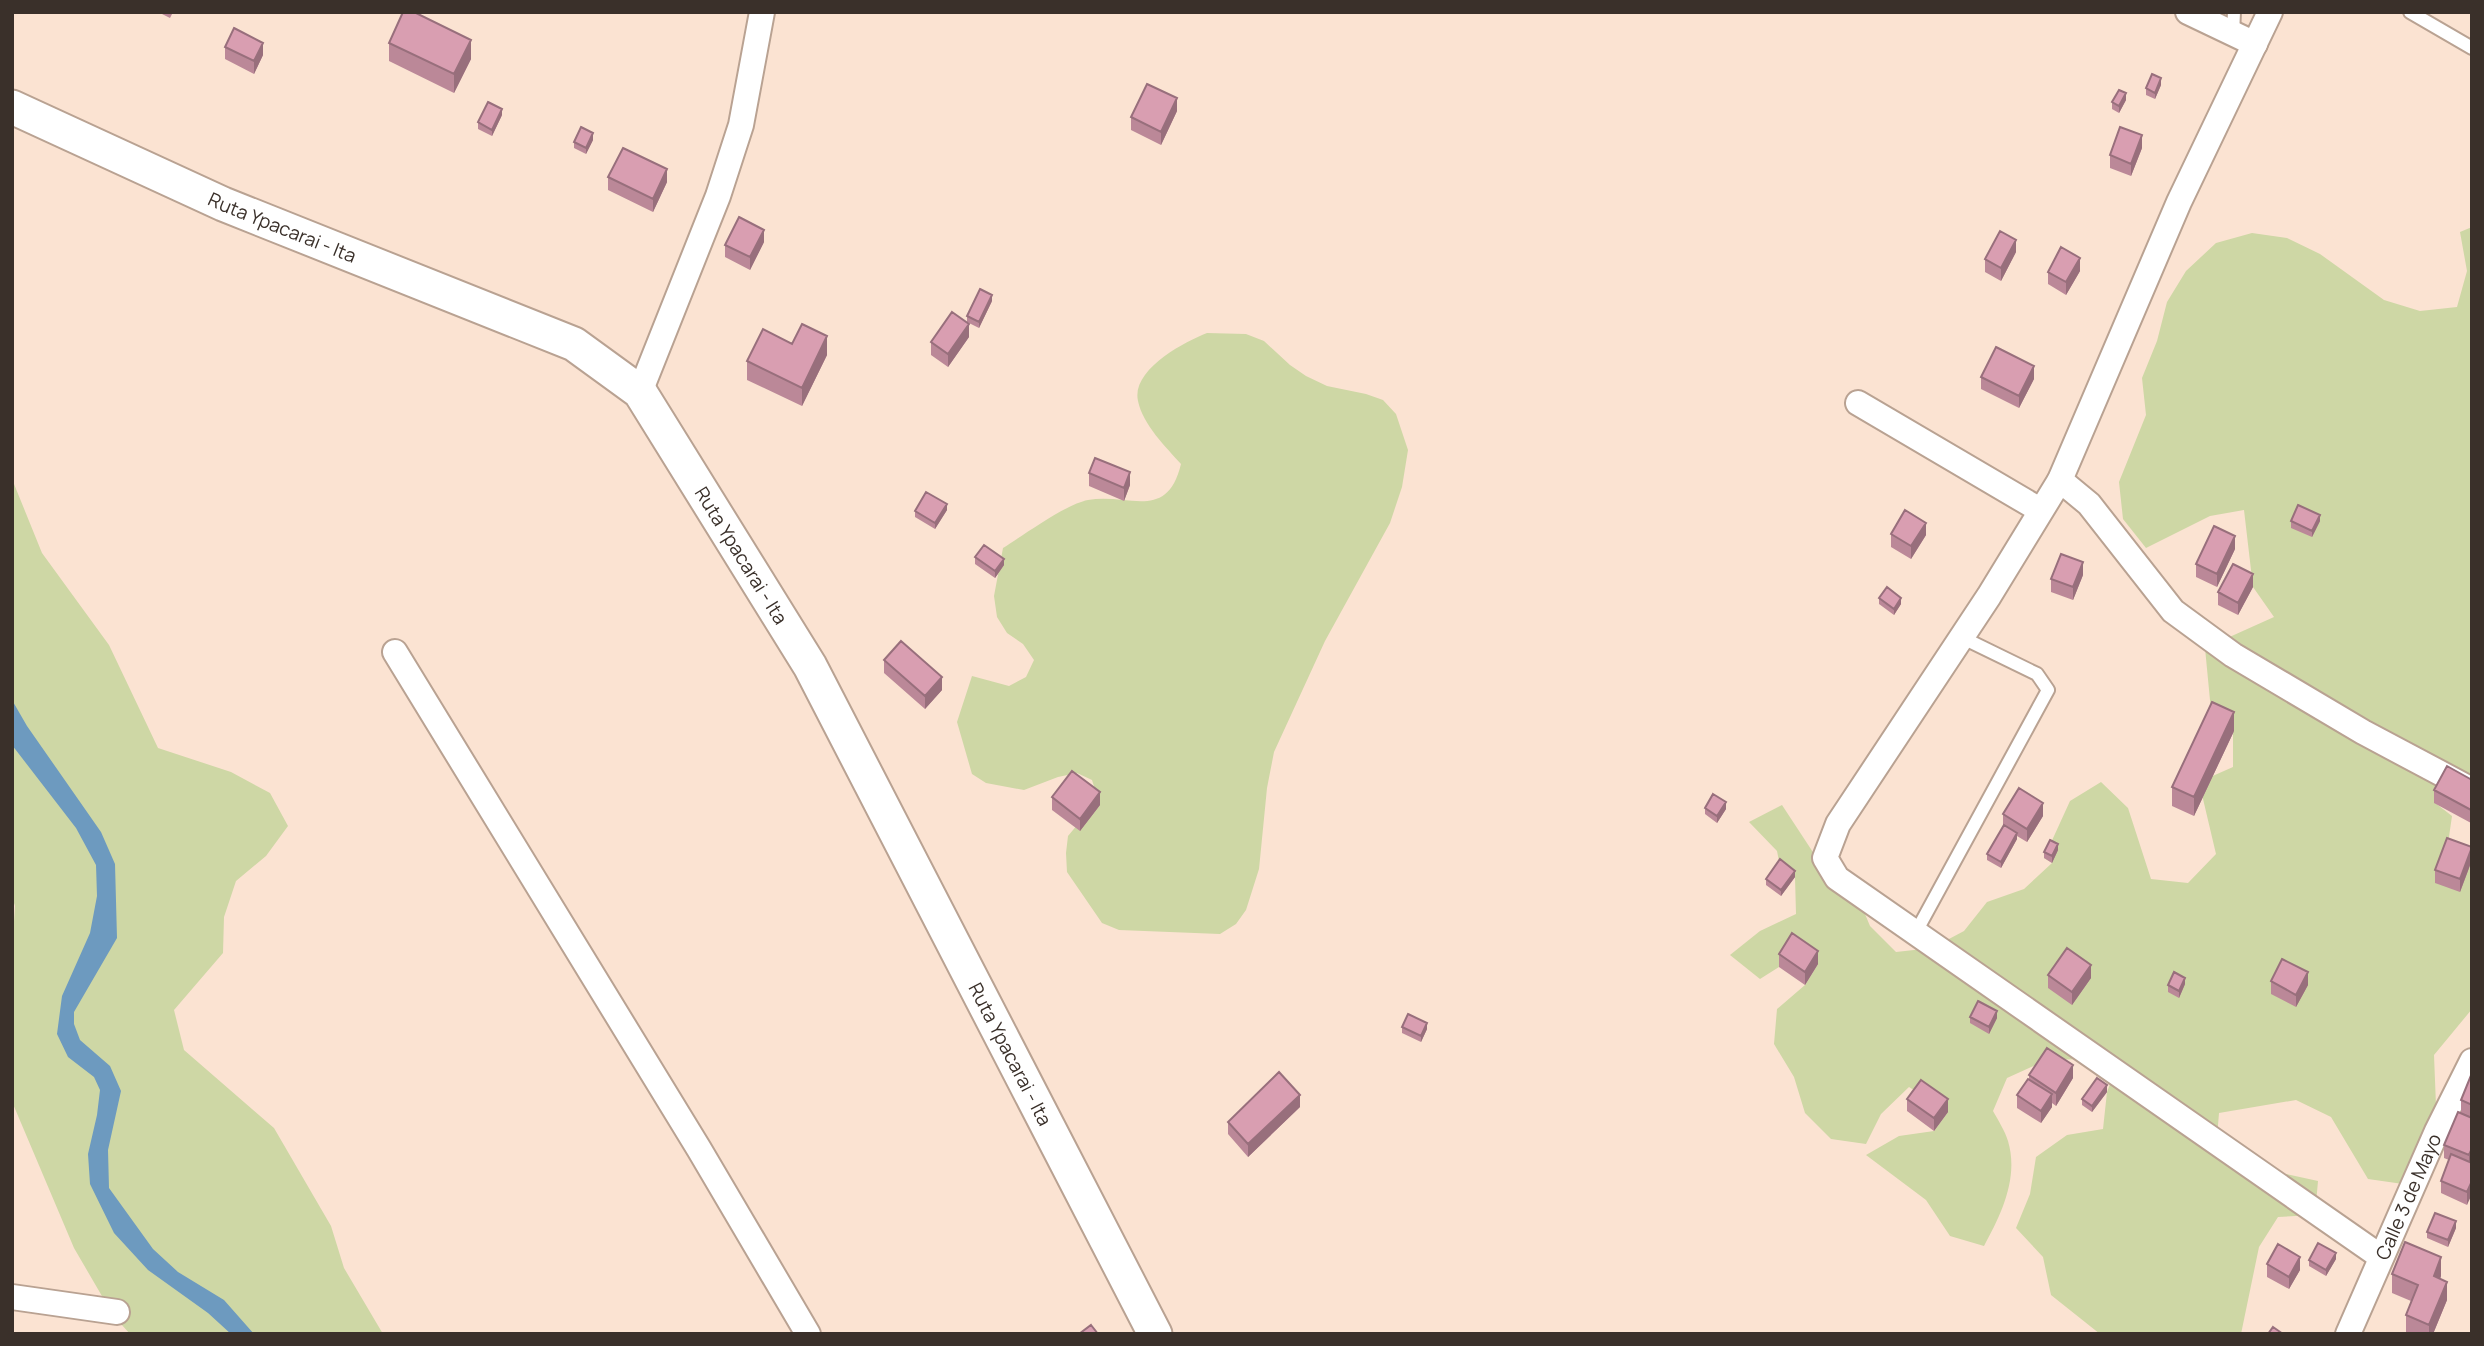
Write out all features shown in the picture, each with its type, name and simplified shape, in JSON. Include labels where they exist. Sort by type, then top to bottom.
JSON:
[{"type":"street","points":[[640,392],[718,196],[741,125],[762,12]]},
{"type":"street","points":[[2188,12],[2233,23],[2255,44]]},
{"type":"street","points":[[2270,12],[2179,202],[2060,480],[1962,637],[1838,824],[1825,858],[1838,878],[2382,1256]]},
{"type":"street","name":"Ruta Ypacarai - Ita","points":[[12,107],[223,204],[575,344],[640,392],[810,666],[1155,1334]]},
{"type":"street","points":[[1858,403],[2040,510]]},
{"type":"street","points":[[2060,480],[2089,504],[2174,611],[2233,655],[2363,732],[2472,790]]},
{"type":"street","points":[[395,652],[699,1149],[808,1334]]},
{"type":"street","name":"Calle 3 de Mayo","points":[[2348,1334],[2437,1131],[2472,1061]]},
{"type":"street","points":[[12,1297],[117,1312]]},
{"type":"lane","points":[[2410,12],[2472,48]]},
{"type":"lane","points":[[1916,932],[2049,690],[2037,674],[1962,637]]},
{"type":"green space","points":[[2472,227],[2472,773],[2447,778],[2434,802],[2452,816],[2442,885],[2472,860],[2472,1009],[2434,1055],[2437,1131],[2403,1184],[2368,1179],[2331,1117],[2296,1100],[2219,1113],[2216,1149],[2281,1173],[2318,1181],[2315,1215],[2278,1217],[2259,1247],[2241,1334],[2100,1334],[2051,1295],[2043,1257],[2016,1228],[2030,1194],[2036,1157],[2067,1135],[2103,1129],[2107,1092],[2112,1079],[2082,1059],[2047,1060],[2007,1078],[1993,1111],[2007,1137],[2011,1155],[2010,1182],[2002,1209],[1984,1246],[1950,1236],[1926,1200],[1866,1155],[1899,1136],[1934,1131],[1948,1112],[1909,1087],[1881,1114],[1866,1144],[1831,1139],[1805,1113],[1794,1077],[1774,1044],[1777,1009],[1805,985],[1818,964],[1792,946],[1779,967],[1760,979],[1730,955],[1760,931],[1796,914],[1795,877],[1780,866],[1777,851],[1749,822],[1782,805],[1824,869],[1855,890],[1870,926],[1896,952],[1932,948],[1964,931],[1987,902],[2024,889],[2052,863],[2044,858],[2070,801],[2101,782],[2128,808],[2151,879],[2188,883],[2216,854],[2199,782],[2233,767],[2233,731],[2212,721],[2205,648],[2274,617],[2253,587],[2244,510],[2210,516],[2146,548],[2123,519],[2119,482],[2146,415],[2142,378],[2157,341],[2167,302],[2186,271],[2216,243],[2252,233],[2287,238],[2320,254],[2384,300],[2420,311],[2457,307],[2467,271],[2460,232]]},
{"type":"green space","points":[[1207,333],[1246,334],[1264,341],[1306,376],[1327,386],[1383,400],[1396,414],[1408,450],[1402,487],[1390,523],[1325,641],[1274,752],[1267,788],[1259,869],[1246,910],[1236,924],[1220,934],[1119,930],[1102,923],[1067,872],[1068,836],[1083,818],[1100,805],[1092,780],[1077,773],[1024,790],[986,783],[972,774],[957,722],[972,676],[1009,686],[1026,677],[1034,660],[1023,644],[1007,633],[997,617],[994,596],[1003,548],[1079,503],[1103,499],[1145,501],[1166,493],[1175,482],[1181,464],[1145,419],[1138,401],[1138,390],[1151,368],[1161,359]]},
{"type":"green space","points":[[12,479],[42,553],[109,645],[158,748],[231,772],[270,793],[288,826],[266,856],[236,881],[224,917],[223,953],[174,1010],[184,1050],[274,1128],[331,1226],[344,1268],[383,1334],[130,1334],[113,1315],[74,1248],[13,1104],[12,952],[15,906],[12,897]]},
{"type":"water","points":[[12,700],[101,832],[115,864],[117,938],[74,1012],[74,1024],[80,1040],[110,1066],[121,1091],[108,1150],[109,1188],[153,1249],[178,1272],[224,1300],[254,1334],[231,1334],[208,1313],[148,1270],[114,1233],[90,1184],[88,1154],[100,1090],[94,1077],[68,1057],[57,1034],[62,996],[90,933],[97,896],[96,865],[76,828],[12,745]]},
{"type":"building","points":[[403,12],[414,12],[471,40],[454,74],[389,43]]},
{"type":"building","points":[[234,28],[263,43],[254,61],[225,47]]},
{"type":"building","points":[[2152,74],[2161,78],[2155,93],[2146,88]]},
{"type":"building","points":[[1147,84],[1177,98],[1161,132],[1131,117]]},
{"type":"building","points":[[2119,90],[2126,93],[2119,106],[2112,102]]},
{"type":"building","points":[[488,102],[502,109],[492,130],[478,122]]},
{"type":"building","points":[[581,127],[593,133],[586,148],[574,142]]},
{"type":"building","points":[[2120,127],[2142,135],[2131,164],[2110,155]]},
{"type":"building","points":[[623,148],[667,169],[653,199],[608,177]]},
{"type":"building","points":[[739,217],[764,230],[750,257],[725,245]]},
{"type":"building","points":[[2000,231],[2016,240],[2001,268],[1985,259]]},
{"type":"building","points":[[2061,247],[2080,258],[2066,282],[2048,272]]},
{"type":"building","points":[[980,289],[992,295],[979,322],[967,316]]},
{"type":"building","points":[[952,312],[969,324],[948,354],[931,342]]},
{"type":"building","points":[[802,324],[827,336],[802,388],[747,361],[763,329],[792,344]]},
{"type":"building","points":[[1996,347],[2034,366],[2019,396],[1981,377]]},
{"type":"building","points":[[1095,458],[1130,472],[1124,488],[1089,473]]},
{"type":"building","points":[[926,492],[947,504],[935,523],[915,511]]},
{"type":"building","points":[[2298,505],[2320,515],[2312,531],[2291,521]]},
{"type":"building","points":[[1905,510],[1926,523],[1911,546],[1891,534]]},
{"type":"building","points":[[2214,526],[2235,536],[2217,574],[2196,564]]},
{"type":"building","points":[[984,545],[1004,559],[995,571],[975,557]]},
{"type":"building","points":[[2061,554],[2083,562],[2073,587],[2051,579]]},
{"type":"building","points":[[2233,564],[2253,574],[2238,603],[2218,592]]},
{"type":"building","points":[[1887,587],[1901,598],[1894,609],[1879,598]]},
{"type":"building","points":[[901,641],[942,677],[925,696],[884,660]]},
{"type":"building","points":[[2212,702],[2234,712],[2194,797],[2172,787]]},
{"type":"building","points":[[2447,766],[2472,780],[2471,810],[2434,790]]},
{"type":"building","points":[[1072,771],[1100,792],[1080,819],[1052,797]]},
{"type":"building","points":[[2019,788],[2043,803],[2027,829],[2003,814]]},
{"type":"building","points":[[1713,794],[1726,802],[1717,816],[1705,808]]},
{"type":"building","points":[[2004,825],[2017,833],[2001,862],[1987,854]]},
{"type":"building","points":[[2447,838],[2472,847],[2460,879],[2435,870]]},
{"type":"building","points":[[2050,840],[2058,844],[2052,856],[2044,852]]},
{"type":"building","points":[[1780,859],[1795,871],[1781,890],[1766,879]]},
{"type":"building","points":[[1792,933],[1818,951],[1805,972],[1779,954]]},
{"type":"building","points":[[2067,948],[2091,965],[2072,992],[2048,975]]},
{"type":"building","points":[[2282,959],[2308,972],[2296,995],[2271,981]]},
{"type":"building","points":[[2174,972],[2185,978],[2179,991],[2168,985]]},
{"type":"building","points":[[1978,1001],[1997,1011],[1989,1027],[1970,1017]]},
{"type":"building","points":[[1408,1014],[1427,1023],[1421,1036],[1402,1027]]},
{"type":"building","points":[[2047,1048],[2073,1065],[2056,1093],[2029,1075]]},
{"type":"building","points":[[1279,1072],[1300,1095],[1248,1144],[1228,1122]]},
{"type":"building","points":[[2472,1073],[2472,1105],[2461,1100]]},
{"type":"building","points":[[2097,1078],[2107,1085],[2092,1106],[2082,1099]]},
{"type":"building","points":[[2028,1079],[2052,1094],[2041,1111],[2017,1095]]},
{"type":"building","points":[[1921,1080],[1948,1099],[1934,1118],[1907,1099]]},
{"type":"building","points":[[2458,1112],[2472,1118],[2472,1148],[2469,1155],[2444,1145]]},
{"type":"building","points":[[2451,1154],[2472,1163],[2472,1181],[2467,1192],[2441,1181]]},
{"type":"building","points":[[2435,1213],[2456,1221],[2448,1240],[2427,1232]]},
{"type":"building","points":[[2405,1242],[2441,1257],[2434,1276],[2447,1282],[2429,1325],[2406,1315],[2418,1285],[2392,1274]]},
{"type":"building","points":[[2318,1243],[2336,1253],[2326,1270],[2309,1260]]},
{"type":"building","points":[[2278,1244],[2300,1257],[2289,1277],[2267,1264]]},
{"type":"building","points":[[1091,1325],[1098,1334],[1079,1334]]},
{"type":"building","points":[[2273,1327],[2283,1334],[2268,1334]]}]
